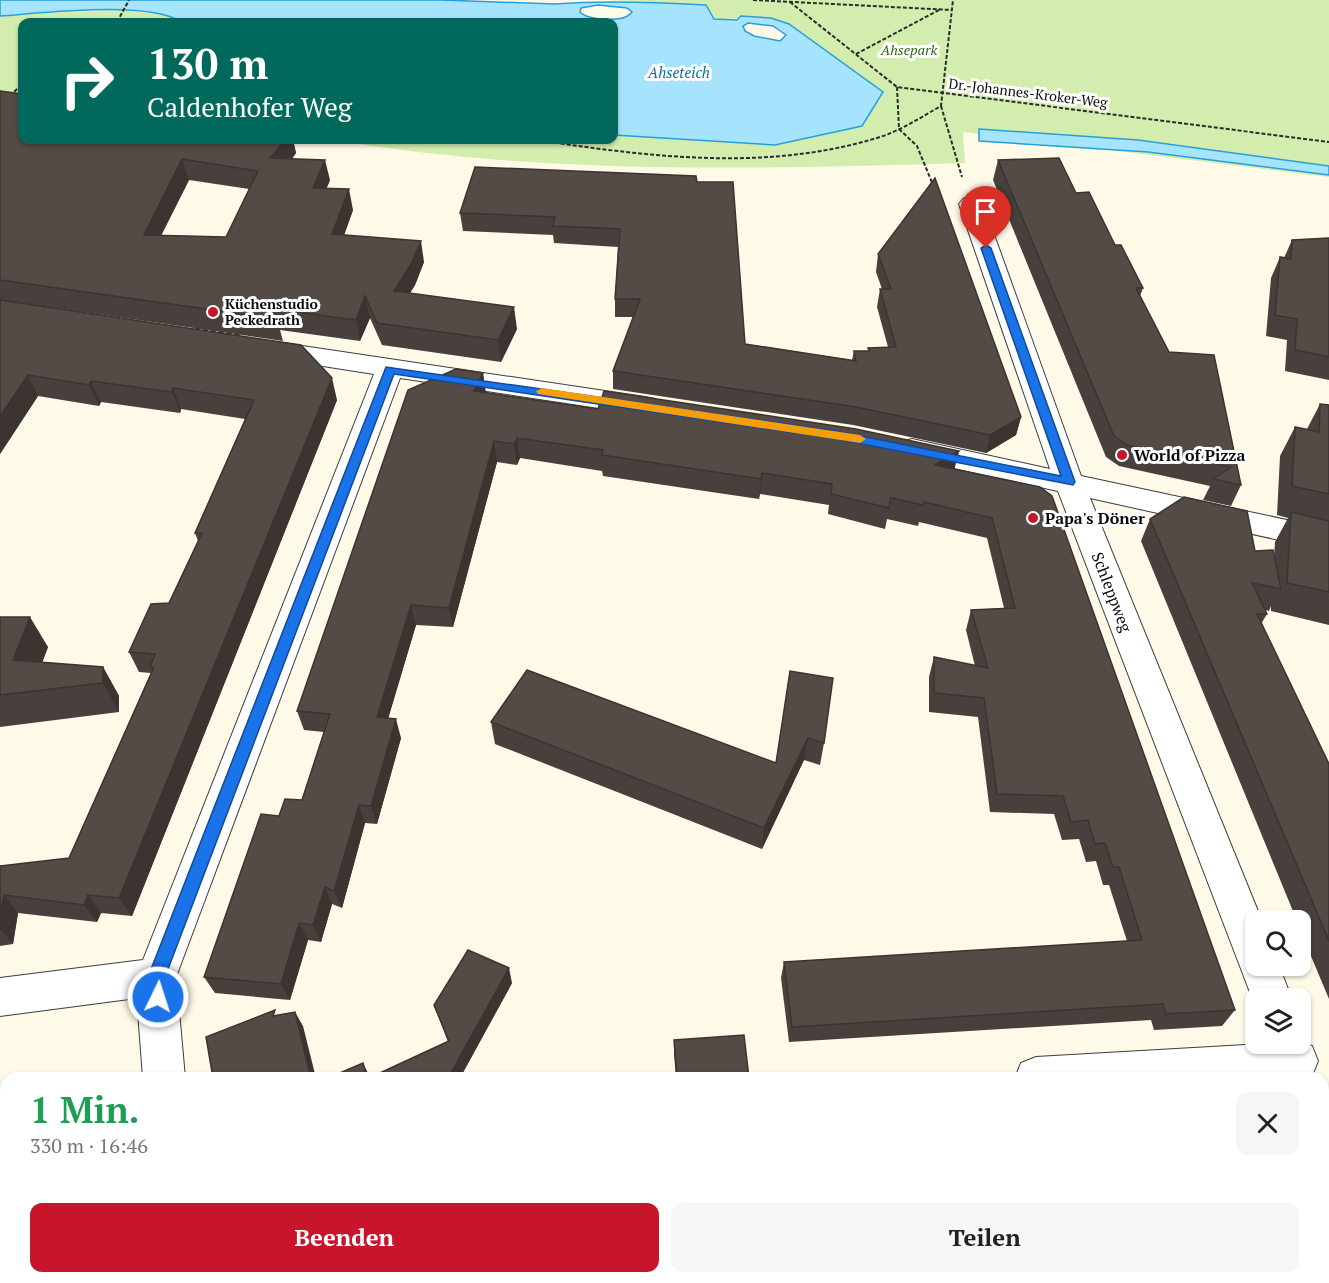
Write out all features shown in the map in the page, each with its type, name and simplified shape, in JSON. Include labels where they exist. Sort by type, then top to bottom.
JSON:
[{"type":"street","name":"Schleppweg","points":[[971,204],[1069,482],[1245,928]]},
{"type":"street","points":[[241,346],[670,410]]},
{"type":"street","points":[[164,1072],[156,977],[390,369]]},
{"type":"street","points":[[884,443],[1329,540]]},
{"type":"street","points":[[0,997],[156,977]]},
{"type":"street","points":[[1128,1072],[1297,1061]]},
{"type":"path","points":[[118,18],[129,0]]},
{"type":"path","points":[[753,0],[952,10]]},
{"type":"path","points":[[790,2],[897,87],[899,129],[917,146],[943,202],[971,204],[941,106],[952,0]]},
{"type":"path","points":[[856,54],[939,9]]},
{"type":"path","name":"Dr.-Johannes-Kroker-Weg","points":[[897,87],[1329,142]]},
{"type":"path","points":[[8,98],[18,88]]},
{"type":"path","points":[[568,144],[647,154],[707,158],[764,158],[826,151],[882,136],[941,106]]},
{"type":"green space","name":"Ahsepark","points":[[611,0],[1329,0],[1329,177],[963,132],[965,163],[807,167],[727,168],[569,164],[491,159],[362,144],[618,144],[618,135],[775,145],[862,126],[883,92],[789,24],[771,18],[714,19],[705,5]]},
{"type":"green space","points":[[123,9],[176,18],[18,18],[18,98],[0,96],[0,16]]},
{"type":"water","name":"Ahseteich","points":[[0,0],[441,0],[555,4],[630,2],[706,5],[714,19],[737,20],[741,16],[771,18],[789,24],[883,92],[862,126],[775,145],[618,135],[618,18],[628,16],[632,12],[627,8],[598,5],[581,8],[580,12],[594,18],[173,18],[145,11],[68,11],[0,16]],"holes":[[[748,23],[773,26],[786,35],[780,41],[754,36],[745,31],[743,26]]]},
{"type":"water","points":[[979,129],[1138,140],[1329,166],[1329,175],[1148,152],[979,141]]},
{"type":"building","points":[[0,91],[18,93],[18,144],[282,144],[270,158],[325,160],[313,188],[349,189],[332,234],[421,241],[411,264],[394,291],[514,307],[498,340],[377,323],[365,296],[356,320],[266,308],[277,319],[0,280]],"holes":[[[182,159],[258,171],[226,237],[144,235]]]},
{"type":"building","points":[[1059,158],[1076,193],[1089,192],[1115,245],[1121,245],[1143,288],[1136,288],[1169,352],[1214,355],[1241,485],[1213,479],[1231,467],[1127,445],[1114,436],[998,160]]},
{"type":"building","points":[[475,167],[696,176],[697,182],[733,182],[745,344],[856,361],[854,351],[896,347],[880,289],[891,289],[878,254],[935,178],[1021,417],[990,435],[856,407],[613,371],[640,299],[615,299],[620,229],[553,226],[555,217],[460,213]]},
{"type":"building","points":[[1329,238],[1329,357],[1295,350],[1297,319],[1275,315],[1280,257],[1291,259],[1292,240]]},
{"type":"building","points":[[0,300],[301,345],[332,378],[119,898],[88,895],[84,905],[4,895],[0,914],[0,866],[69,858],[154,667],[150,667],[155,654],[129,652],[151,604],[169,603],[202,533],[195,533],[254,400],[173,388],[172,392],[91,381],[89,385],[28,375],[0,416]]},
{"type":"building","points":[[456,369],[483,373],[474,391],[598,409],[604,391],[856,429],[959,451],[935,465],[1040,487],[1052,496],[1235,1010],[1166,1014],[1163,1004],[792,1027],[784,962],[1142,940],[1119,867],[1113,867],[1105,843],[1095,844],[1088,820],[1071,822],[1063,796],[997,794],[984,698],[934,693],[934,657],[988,668],[971,610],[1015,608],[992,518],[924,502],[923,505],[891,498],[889,508],[831,494],[832,484],[762,473],[761,479],[602,455],[603,450],[517,438],[514,444],[494,441],[449,608],[411,605],[377,717],[396,719],[371,806],[359,805],[334,891],[325,887],[313,925],[299,923],[281,984],[204,977],[261,814],[279,816],[285,799],[302,800],[330,714],[297,711],[408,390]]},
{"type":"building","points":[[1320,404],[1329,405],[1329,494],[1292,486],[1295,427],[1319,432]]},
{"type":"building","points":[[1184,497],[1247,511],[1255,551],[1273,550],[1281,589],[1252,583],[1267,614],[1257,614],[1329,764],[1329,941],[1150,519]]},
{"type":"building","points":[[1291,512],[1329,521],[1329,592],[1287,583]]},
{"type":"building","points":[[0,617],[30,617],[13,660],[103,667],[103,683],[0,695]]},
{"type":"building","points":[[527,670],[776,763],[790,671],[833,678],[824,743],[808,738],[764,828],[491,722]]},
{"type":"building","points":[[468,950],[509,968],[451,1072],[382,1072],[449,1041],[434,1005]]},
{"type":"building","points":[[275,1010],[273,1016],[295,1012],[310,1072],[212,1072],[206,1037]]},
{"type":"building","points":[[744,1035],[748,1072],[677,1072],[674,1040]]},
{"type":"building","points":[[363,1063],[365,1072],[342,1072]]},
{"type":"slow traffic","points":[[542,391],[860,439]]},
{"type":"place","name":"Küchenstudio Peckedrath","points":[[213,312]]},
{"type":"place","name":"World of Pizza","points":[[1122,455]]},
{"type":"place","name":"Papa's Döner","points":[[1033,518]]},
{"type":"route","points":[[158,997],[156,977],[390,369],[782,426],[905,447],[1069,482],[986,248]]}]
